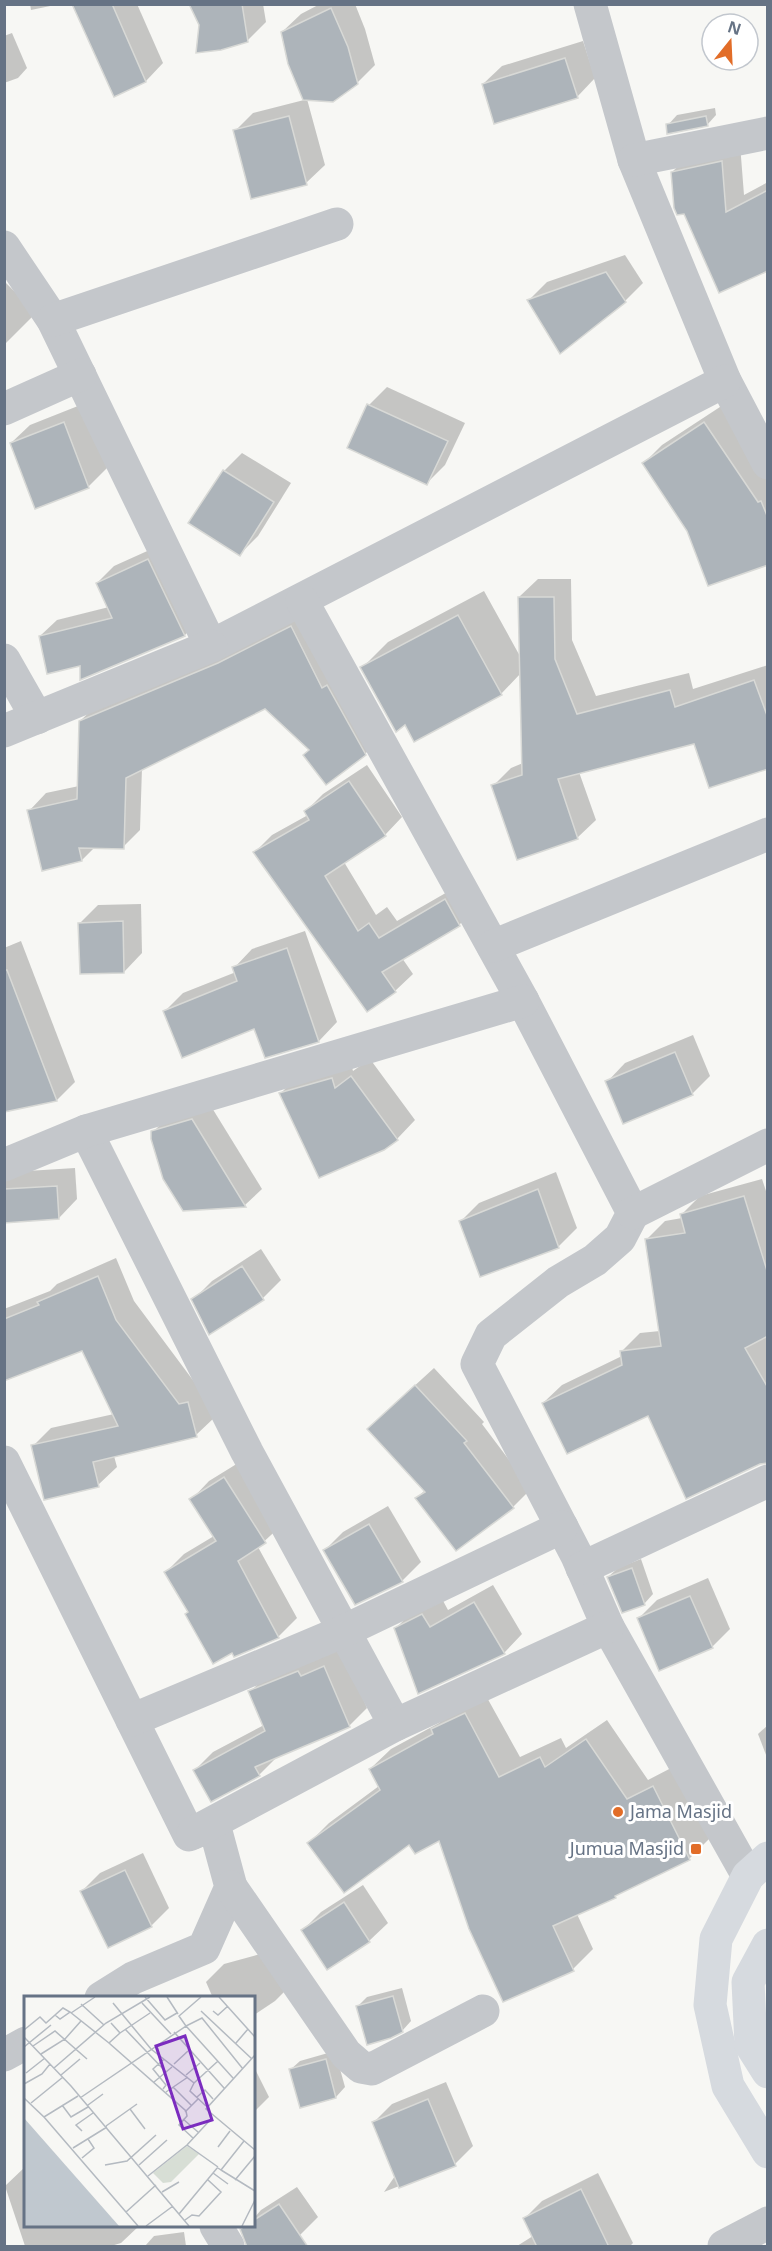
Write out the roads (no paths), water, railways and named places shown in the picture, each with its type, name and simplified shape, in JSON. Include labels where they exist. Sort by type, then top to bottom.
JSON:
[{"type":"main road","points":[[758,1867],[716,1939],[710,2005],[728,2086],[768,2152]]},
{"type":"main road","points":[[768,1945],[747,1982],[751,2045],[768,2072]]},
{"type":"street","points":[[590,4],[634,160],[725,381],[768,463]]},
{"type":"street","points":[[634,160],[768,134]]},
{"type":"street","points":[[53,320],[337,224]]},
{"type":"street","points":[[4,247],[53,320],[211,646]]},
{"type":"street","points":[[4,409],[80,375]]},
{"type":"street","points":[[4,731],[211,646],[725,381]]},
{"type":"street","points":[[302,601],[523,1001],[633,1213]]},
{"type":"street","points":[[4,660],[37,718]]},
{"type":"street","points":[[493,946],[768,834]]},
{"type":"street","points":[[4,1165],[86,1131],[523,1001]]},
{"type":"street","points":[[86,1131],[247,1452],[395,1725]]},
{"type":"street","points":[[758,1867],[608,1628],[562,1527],[477,1364],[490,1335],[558,1282],[603,1253],[620,1238],[633,1213],[768,1145]]},
{"type":"street","points":[[4,1462],[189,1835]]},
{"type":"street","points":[[582,1568],[768,1481]]},
{"type":"street","points":[[132,1720],[344,1631],[562,1527]]},
{"type":"street","points":[[189,1835],[395,1725],[608,1628]]},
{"type":"street","points":[[189,1835],[214,1824],[231,1887],[346,2054],[361,2067],[372,2069],[483,2011]]},
{"type":"street","points":[[104,1996],[133,1978],[204,1948],[231,1887]]},
{"type":"street","points":[[4,2055],[24,2044]]},
{"type":"street","points":[[724,2247],[768,2223]]},
{"type":"street","points":[[217,2227],[228,2247]]},
{"type":"place","name":"Jama Masjid","points":[[618,1812]]},
{"type":"place","name":"Jumua Masjid","points":[[696,1849]]}]
